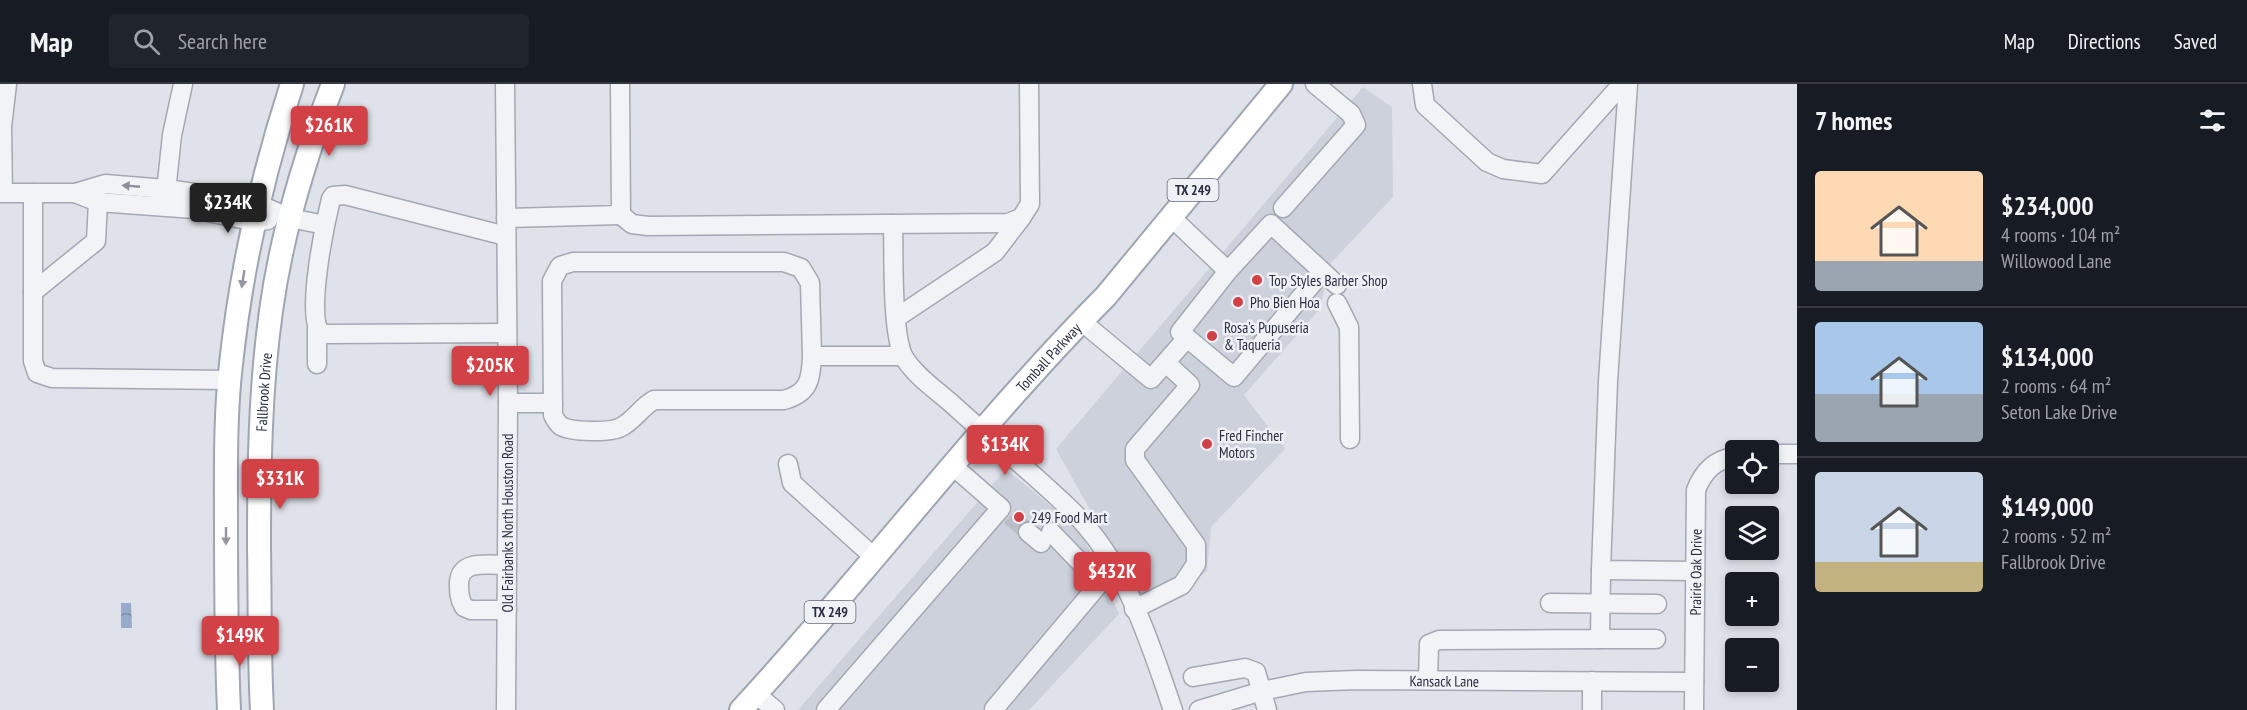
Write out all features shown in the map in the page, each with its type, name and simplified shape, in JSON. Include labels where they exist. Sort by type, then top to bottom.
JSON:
[{"type":"main road","points":[[229,710],[226,645],[226,455],[229,380],[246,262],[279,124],[292,84]]},
{"type":"main road","name":"Fallbrook Drive","points":[[262,710],[259,648],[260,436],[271,311],[290,218],[307,159],[333,84]]},
{"type":"main road","name":"Tomball Parkway","points":[[749,702],[790,658],[981,432],[1106,296],[1276,86]]},
{"type":"main road","points":[[226,645],[259,648]]},
{"type":"street","points":[[7,84],[2,127],[1,193],[75,193],[105,184],[165,198],[194,209],[258,213],[325,225]]},
{"type":"street","points":[[165,198],[172,135],[183,84]]},
{"type":"street","name":"Old Fairbanks North Houston Road","points":[[505,84],[508,403],[506,710]]},
{"type":"street","points":[[620,84],[621,215]]},
{"type":"street","points":[[896,318],[995,252],[1030,204],[1029,84]]},
{"type":"street","points":[[1283,208],[1356,125],[1351,114],[1315,84]]},
{"type":"street","points":[[1422,84],[1425,105],[1487,162],[1503,169],[1542,174],[1622,84]]},
{"type":"street","points":[[1600,639],[1608,381],[1628,84]]},
{"type":"street","points":[[33,193],[33,361],[37,373],[52,378],[229,380]]},
{"type":"street","points":[[75,193],[98,202],[165,198]]},
{"type":"street","points":[[317,364],[315,322],[318,264],[331,199],[338,195],[506,227],[621,215],[632,224],[648,226],[1008,223],[1021,218]]},
{"type":"street","points":[[33,292],[96,241],[98,202]]},
{"type":"street","points":[[1171,216],[1228,271]]},
{"type":"street","points":[[893,224],[896,318],[903,356],[929,384],[981,432],[1071,509],[1097,538],[1120,577],[1173,710]]},
{"type":"street","points":[[1323,272],[1234,377],[1180,332],[1228,271],[1270,225],[1323,272],[1337,294],[1349,327],[1350,439]]},
{"type":"street","points":[[573,262],[784,262],[801,268],[810,283],[812,356],[811,376],[806,388],[795,397],[784,400],[654,400],[622,427],[613,430],[571,429],[559,425],[553,415],[552,281],[560,266],[573,262]]},
{"type":"street","points":[[1081,321],[1151,379],[1187,338]]},
{"type":"street","points":[[317,328],[325,334],[507,333]]},
{"type":"street","points":[[812,356],[903,356]]},
{"type":"street","points":[[1134,609],[1182,585],[1196,564],[1196,545],[1136,460],[1135,448],[1190,386],[1166,363]]},
{"type":"street","points":[[508,403],[553,403]]},
{"type":"street","points":[[1779,454],[1797,454]]},
{"type":"street","name":"Prairie Oak Drive","points":[[1694,710],[1696,490],[1701,476],[1712,465],[1725,458]]},
{"type":"street","points":[[788,464],[792,483],[875,558]]},
{"type":"street","points":[[826,710],[1005,512],[953,466]]},
{"type":"street","points":[[1040,536],[1100,583]]},
{"type":"street","points":[[507,565],[471,566],[464,569],[459,576],[459,598],[464,607],[471,610],[507,610]]},
{"type":"street","points":[[1601,570],[1694,571]]},
{"type":"street","points":[[994,709],[1100,583],[1120,577]]},
{"type":"street","points":[[1550,603],[1657,604]]},
{"type":"street","points":[[1428,680],[1430,644],[1439,640],[1656,639]]},
{"type":"street","points":[[1193,677],[1245,668],[1256,672],[1267,710]]},
{"type":"street","name":"Kansack Lane","points":[[1199,710],[1262,691],[1306,682],[1428,680],[1694,682]]},
{"type":"street","points":[[1592,681],[1592,710]]},
{"type":"street","points":[[749,702],[775,710]]},
{"type":"shaded area","points":[[1363,87],[1392,107],[1393,197],[1330,264],[1320,309],[1244,395],[1285,449],[1211,527],[1207,571],[1146,610],[1056,449]]},
{"type":"shaded area","points":[[1006,469],[1080,530],[1119,614],[1029,710],[798,710]]},
{"type":"water","points":[[121,603],[131,603],[132,628],[121,628]]},
{"type":"tunnel","points":[[1010,516],[1028,532]]},
{"type":"place","name":"Top Styles Barber Shop","points":[[1257,280]]},
{"type":"place","name":"Pho Bien Hoa","points":[[1238,302]]},
{"type":"place","name":"Rosa's Pupuseria & Taqueria","points":[[1212,336]]},
{"type":"place","name":"Fred Fincher Motors","points":[[1207,444]]},
{"type":"place","name":"249 Food Mart","points":[[1019,517]]}]
